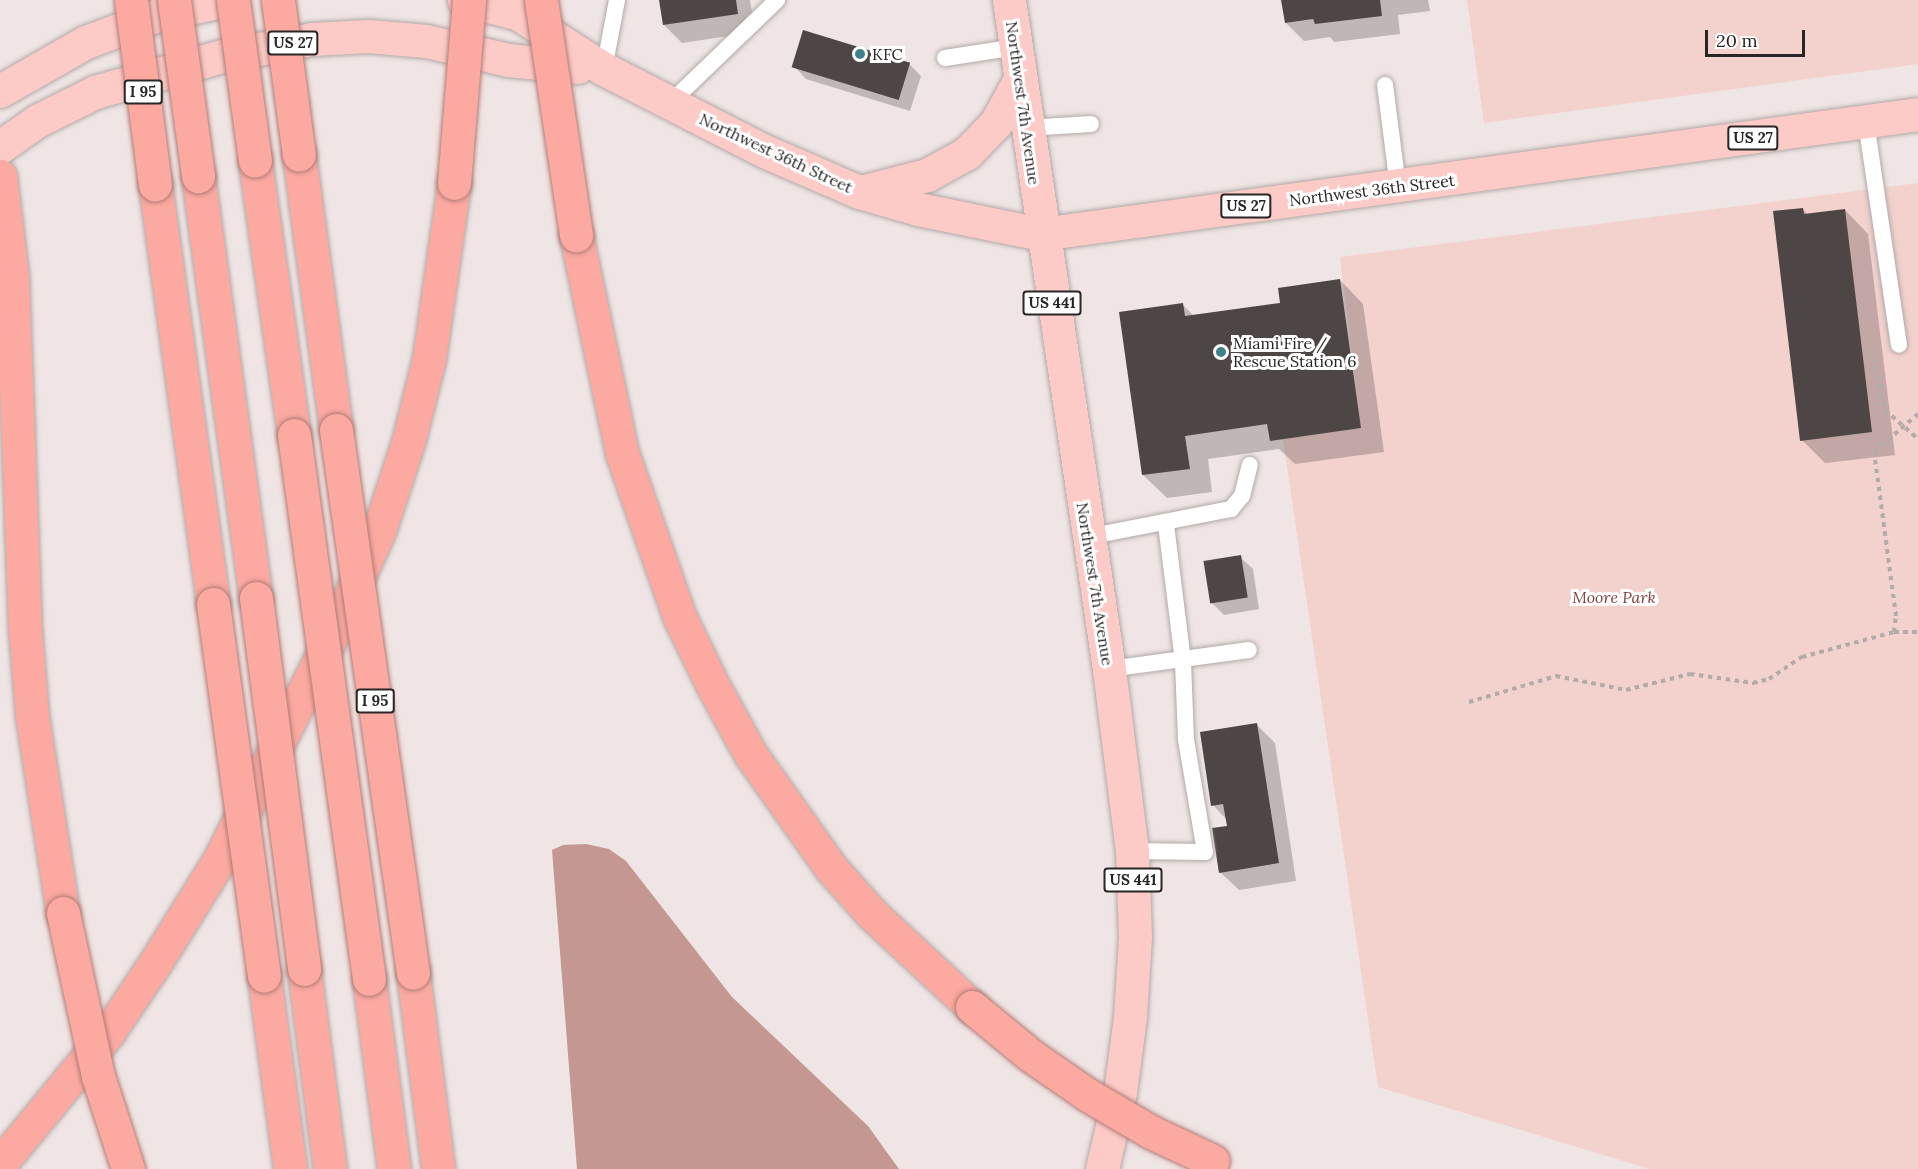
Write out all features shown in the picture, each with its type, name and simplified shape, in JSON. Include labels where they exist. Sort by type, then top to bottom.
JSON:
[{"type":"highway","name":"I 95","points":[[130,0],[290,1169]]},
{"type":"highway","points":[[174,0],[256,598],[330,1169]]},
{"type":"highway","points":[[234,0],[394,1169]]},
{"type":"highway","name":"I 95","points":[[278,0],[413,973],[438,1169]]},
{"type":"highway","points":[[0,1164],[108,1033],[220,859],[336,629],[379,531],[409,439],[429,359],[454,183],[469,0]]},
{"type":"highway","points":[[540,0],[576,235],[621,453],[679,616],[713,686],[751,755],[831,868],[872,914],[972,1007],[1030,1055],[1088,1095],[1150,1132],[1223,1165]]},
{"type":"highway","points":[[0,176],[12,275],[25,629],[32,716],[63,913],[98,1076],[128,1169]]},
{"type":"main road","points":[[0,92],[86,42],[158,15],[227,0]]},
{"type":"main road","name":"Northwest 36th Street","points":[[464,0],[517,12],[604,69],[772,154],[859,192],[918,209],[1041,234],[1398,187],[1918,114]]},
{"type":"main road","name":"Northwest 7th Avenue","points":[[1009,0],[1041,234],[1109,669],[1132,851],[1135,937],[1130,1017],[1120,1092],[1102,1169]]},
{"type":"main road","name":"Northwest 36th Street","points":[[0,147],[38,121],[95,92],[226,55],[312,39],[368,36],[426,41],[508,60],[604,69]]},
{"type":"main road","points":[[859,192],[927,174],[967,153],[996,123],[1020,79]]},
{"type":"lane","points":[[604,69],[617,0]]},
{"type":"lane","points":[[670,103],[777,0]]},
{"type":"lane","points":[[945,58],[1016,47]]},
{"type":"lane","points":[[1385,85],[1398,187]]},
{"type":"lane","points":[[1866,122],[1899,345]]},
{"type":"lane","points":[[1026,128],[1091,124]]},
{"type":"lane","points":[[1087,537],[1166,525],[1231,509],[1242,496],[1250,465]]},
{"type":"lane","points":[[1132,851],[1204,852],[1186,740],[1183,660],[1166,525]]},
{"type":"lane","points":[[1109,669],[1249,650]]},
{"type":"path","points":[[1894,632],[1896,616],[1874,452],[1918,414]]},
{"type":"path","points":[[1469,702],[1556,676],[1626,690],[1690,674],[1753,683],[1768,679],[1802,657],[1894,632],[1918,632]]},
{"type":"green space","points":[[1467,0],[1918,0],[1918,64],[1484,123]]},
{"type":"green space","name":"Moore Park","points":[[1918,183],[1918,1169],[1650,1169],[1378,1087],[1283,439],[1361,428],[1340,257]]},
{"type":"shaded area","points":[[586,844],[609,849],[626,861],[732,997],[868,1126],[899,1169],[577,1169],[552,850],[563,845]]},
{"type":"building","points":[[659,0],[736,0],[738,14],[663,25]]},
{"type":"building","points":[[1281,0],[1380,0],[1382,16],[1315,24],[1313,19],[1285,23]]},
{"type":"building","points":[[803,30],[910,63],[899,100],[792,67]]},
{"type":"building","points":[[1803,208],[1804,214],[1845,209],[1872,432],[1800,441],[1773,211]]},
{"type":"building","points":[[1340,279],[1361,428],[1270,441],[1267,424],[1185,436],[1190,469],[1142,475],[1119,312],[1183,303],[1185,316],[1280,303],[1278,288]]},
{"type":"building","points":[[1241,555],[1248,597],[1210,603],[1203,561]]},
{"type":"building","points":[[1257,723],[1279,863],[1219,873],[1212,828],[1227,826],[1223,804],[1211,806],[1200,732]]},
{"type":"place","name":"KFC","points":[[860,54]]},
{"type":"place","name":"Miami Fire / Rescue Station 6","points":[[1221,352]]}]
